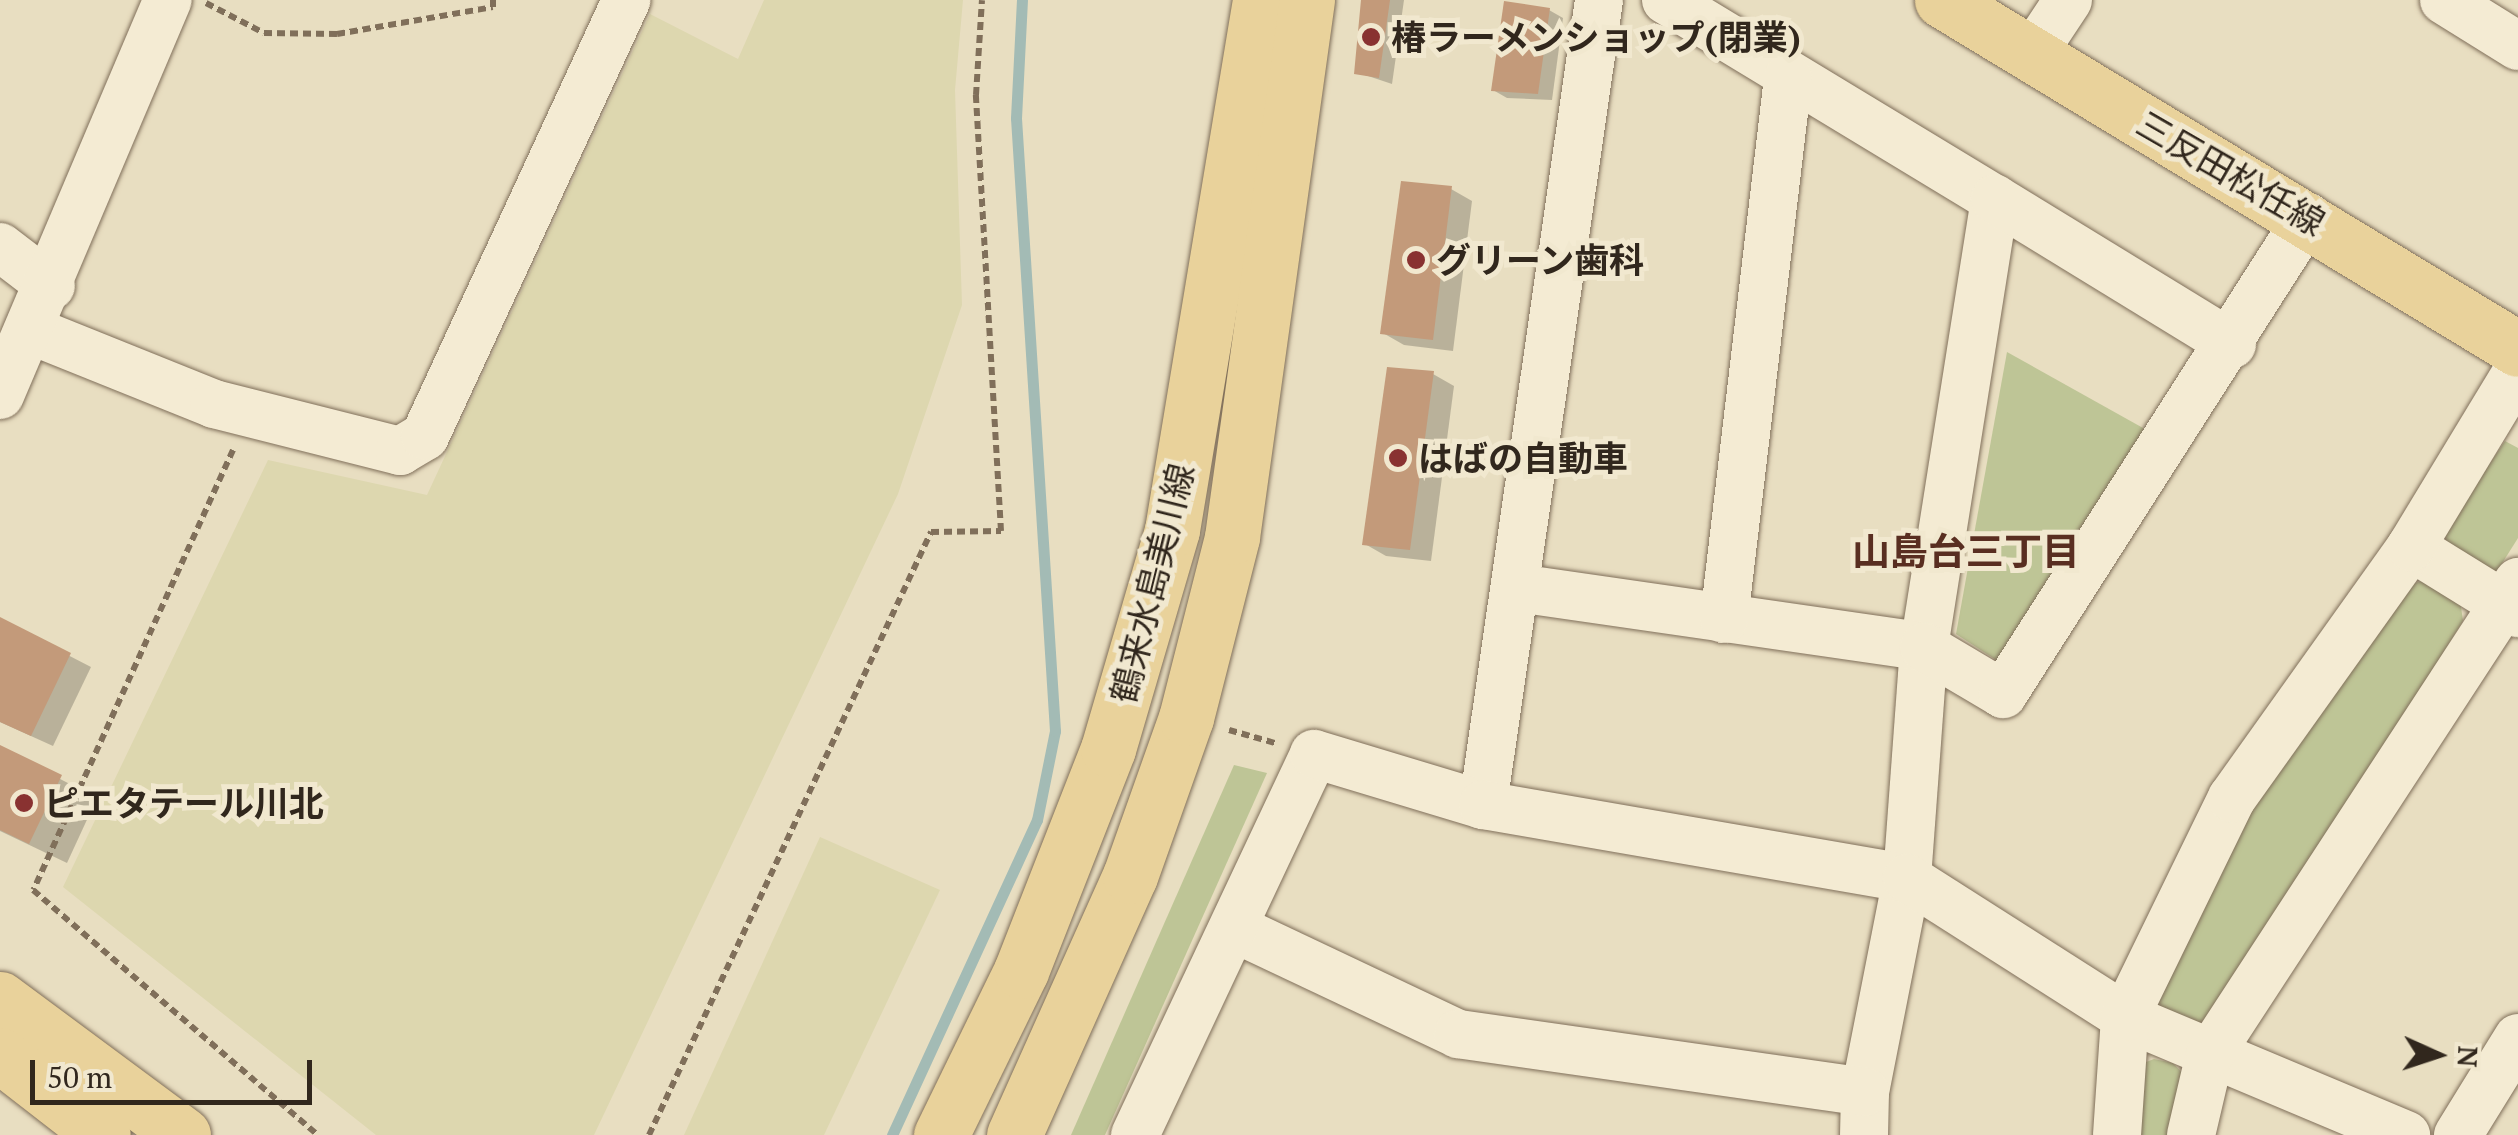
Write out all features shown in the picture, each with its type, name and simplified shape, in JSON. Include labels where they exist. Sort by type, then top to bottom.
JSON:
[{"type":"main road","name":"鶴来水島美川線","points":[[941,1135],[1020,971],[1108,749],[1172,530],[1260,0]]},
{"type":"main road","name":"鶴来水島美川線","points":[[1014,1135],[1130,876],[1186,718],[1232,537],[1307,0]]},
{"type":"main road","name":"三反田松任線","points":[[1942,0],[2308,217],[2518,349]]},
{"type":"main road","points":[[0,999],[183,1135]]},
{"type":"main road","points":[[0,1055],[103,1135]]},
{"type":"street","points":[[0,395],[51,286],[168,0]]},
{"type":"street","points":[[30,330],[214,404],[251,410],[400,451],[425,436],[626,0]]},
{"type":"street","points":[[1483,806],[1599,0]]},
{"type":"street","points":[[1666,0],[1788,78],[2232,344]]},
{"type":"street","points":[[2031,56],[2068,0]]},
{"type":"street","points":[[2444,0],[2518,46]]},
{"type":"street","points":[[1724,619],[1788,78]]},
{"type":"street","points":[[1236,929],[1458,1034],[1865,1113],[1907,878],[1924,647],[1995,200]]},
{"type":"street","points":[[1517,588],[1924,647],[2004,694],[2232,344],[2308,217]]},
{"type":"street","points":[[0,247],[51,286]]},
{"type":"street","points":[[2118,1135],[2125,1017],[2232,798],[2411,546],[2518,370]]},
{"type":"street","points":[[2191,1135],[2210,1054],[2514,599],[2411,546]]},
{"type":"street","points":[[1135,1135],[1236,929],[1314,754],[1483,806],[1907,878],[2125,1017],[2406,1135]]},
{"type":"street","points":[[2458,1135],[2518,1038]]},
{"type":"path","points":[[200,0],[264,33],[338,34],[493,8],[493,0]]},
{"type":"path","points":[[648,1135],[931,532],[1001,531],[976,95],[982,0]]},
{"type":"path","points":[[251,410],[33,890],[318,1135]]},
{"type":"path","points":[[1186,718],[1314,754]]},
{"type":"shaded area","points":[[764,0],[963,0],[955,90],[962,305],[898,494],[594,1135],[376,1135],[63,887],[268,460],[427,495],[650,14],[738,59]]},
{"type":"shaded area","points":[[820,837],[940,890],[824,1135],[684,1135]]},
{"type":"green space","points":[[2007,352],[2152,433],[2007,667],[1956,634]]},
{"type":"green space","points":[[2505,441],[2518,448],[2518,538],[2496,573],[2449,550],[2443,532]]},
{"type":"green space","points":[[2432,579],[2460,600],[2463,621],[2343,814],[2199,1028],[2159,1008],[2157,996],[2196,888],[2406,585]]},
{"type":"green space","points":[[1234,765],[1267,773],[1105,1135],[1071,1135]]},
{"type":"green space","points":[[2154,1059],[2173,1063],[2186,1077],[2174,1135],[2133,1135],[2133,1067]]},
{"type":"building","name":"椿ラーメンショップ(閉業)","points":[[1361,0],[1390,0],[1379,78],[1354,74]]},
{"type":"building","points":[[1504,1],[1550,8],[1538,94],[1491,91]]},
{"type":"building","name":"グリーン歯科","points":[[1401,181],[1452,186],[1433,340],[1380,334]]},
{"type":"building","name":"はばの自動車","points":[[1387,367],[1434,371],[1410,550],[1362,545]]},
{"type":"building","points":[[0,617],[71,653],[31,736],[0,722]]},
{"type":"building","name":"ピエタテール川北","points":[[0,745],[62,775],[29,844],[0,830]]},
{"type":"waterway","points":[[892,1135],[1037,820],[1055,731],[1016,118],[1022,0]]},
{"type":"place","name":"椿ラーメンショップ(閉業)","points":[[1371,37]]},
{"type":"place","name":"グリーン歯科","points":[[1416,260]]},
{"type":"place","name":"はばの自動車","points":[[1398,458]]},
{"type":"place","name":"ピエタテール川北","points":[[24,803]]},
{"type":"district","name":"山島台三丁目","points":[[1966,552]]}]
